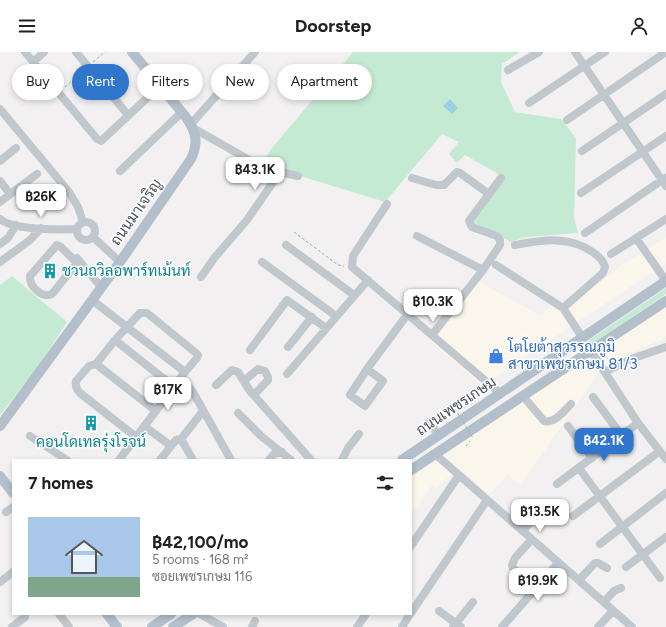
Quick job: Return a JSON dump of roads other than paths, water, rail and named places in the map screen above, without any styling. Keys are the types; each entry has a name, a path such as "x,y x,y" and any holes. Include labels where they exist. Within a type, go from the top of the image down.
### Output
{"main road":[{"path":"132,52 142,64"},
{"path":"172,100 192,126"},
{"name":"ถนนมาเจริญ","path":"0,426 120,262 191,160 196,142 192,126"},
{"name":"ถนนเพชรเกษม","path":"404,459 666,281"},
{"name":"ถนนเพชรเกษม","path":"412,469 666,301"},
{"path":"582,337 591,351"},
{"path":"0,476 12,491"},
{"path":"108,615 117,627"},
{"path":"152,627 170,615"},
{"path":"173,627 191,615"}],"street":[{"path":"25,52 97,139 101,141 145,100"},
{"path":"33,62 44,52"},
{"path":"76,52 128,116"},
{"path":"255,52 192,126 260,166 298,176"},
{"path":"508,70 539,52"},
{"path":"575,52 665,181 585,233"},
{"path":"529,103 604,52"},
{"path":"566,120 666,52"},
{"path":"582,151 666,94"},
{"path":"0,109 69,192 78,208 83,222"},
{"path":"120,171 182,112"},
{"path":"581,194 666,136"},
{"path":"0,161 16,148"},
{"path":"201,277 219,252 247,220 280,172"},
{"path":"412,178 436,185 444,185 457,172 489,194"},
{"path":"0,202 37,174"},
{"path":"432,335 483,270 500,245 500,240 497,236 472,227 469,221 501,178"},
{"path":"0,182 10,194"},
{"path":"387,204 353,256 352,267 501,394"},
{"path":"0,219 9,224 16,225 59,230 77,229"},
{"path":"611,254 666,219"},
{"path":"83,222 89,222 94,226 95,232 93,237 88,240 82,239 78,235 77,229 83,222"},
{"path":"0,244 8,238 16,225"},
{"path":"0,262 30,240 41,228"},
{"path":"417,236 483,270"},
{"path":"93,237 120,262"},
{"path":"636,238 666,281"},
{"path":"515,245 534,241 564,240 586,247 603,260 605,268 603,273 563,308"},
{"path":"63,242 78,262 101,287"},
{"path":"57,245 78,262 49,296 41,293 31,285 29,281 30,276 57,245"},
{"path":"286,245 354,295"},
{"path":"262,262 336,316"},
{"path":"496,265 563,308 582,337"},
{"path":"287,374 368,280"},
{"path":"92,300 127,327 183,375 230,459"},
{"path":"250,350 287,300 326,328"},
{"path":"120,459 198,355 147,312 140,313 115,340 96,364 89,366 76,381 76,387 80,393 136,437"},
{"path":"367,369 407,315"},
{"path":"288,347 312,317"},
{"path":"115,340 174,387"},
{"path":"605,372 631,359 666,347"},
{"path":"591,351 638,422 666,459"},
{"path":"96,364 156,411"},
{"path":"244,382 258,369 265,371 268,380 254,395"},
{"path":"216,385 232,370 238,372 254,395 311,459"},
{"path":"523,396 544,421 547,422 554,421 571,404"},
{"path":"593,397 622,436"},
{"path":"161,459 176,440 181,439 203,411"},
{"path":"238,413 261,436 291,459"},
{"path":"429,422 438,436"},
{"path":"557,484 622,436 638,422"},
{"path":"144,426 171,446"},
{"path":"568,426 592,458"},
{"path":"342,459 348,448 359,434"},
{"path":"30,436 65,459"},
{"path":"181,439 192,459"},
{"path":"573,516 660,451"},
{"path":"270,459 274,454 282,452"},
{"path":"435,454 632,627"},
{"path":"579,468 660,578"},
{"path":"412,545 459,475"},
{"path":"600,544 666,493"},
{"path":"412,612 487,500"},
{"path":"522,531 536,516 539,515 545,517"},
{"path":"626,567 666,537"},
{"path":"532,540 515,558 512,565 513,568 536,588"},
{"path":"502,627 558,563"},
{"path":"579,580 595,563 607,568"},
{"path":"0,582 12,573"},
{"path":"604,602 614,591 621,588"},
{"path":"439,611 457,626 473,602"},
{"path":"598,627 613,610"},
{"path":"60,615 69,627"},
{"path":"202,615 223,627"},
{"path":"357,627 365,615"},
{"path":"402,627 410,615"},
{"path":"12,627 25,617"}],"water":[{"path":"450,99 458,108 452,114 443,106"}],"place":[{"name":"ชวนถวิลอพาร์ทเม้นท์","path":"50,271"},
{"name":"โตโยต้าสุวรรณภูมิ สาขาเพชรเกษม 81/3","path":"496,356"},
{"name":"คอนโดเทลรุ่งโรจน์","path":"91,423"}]}
